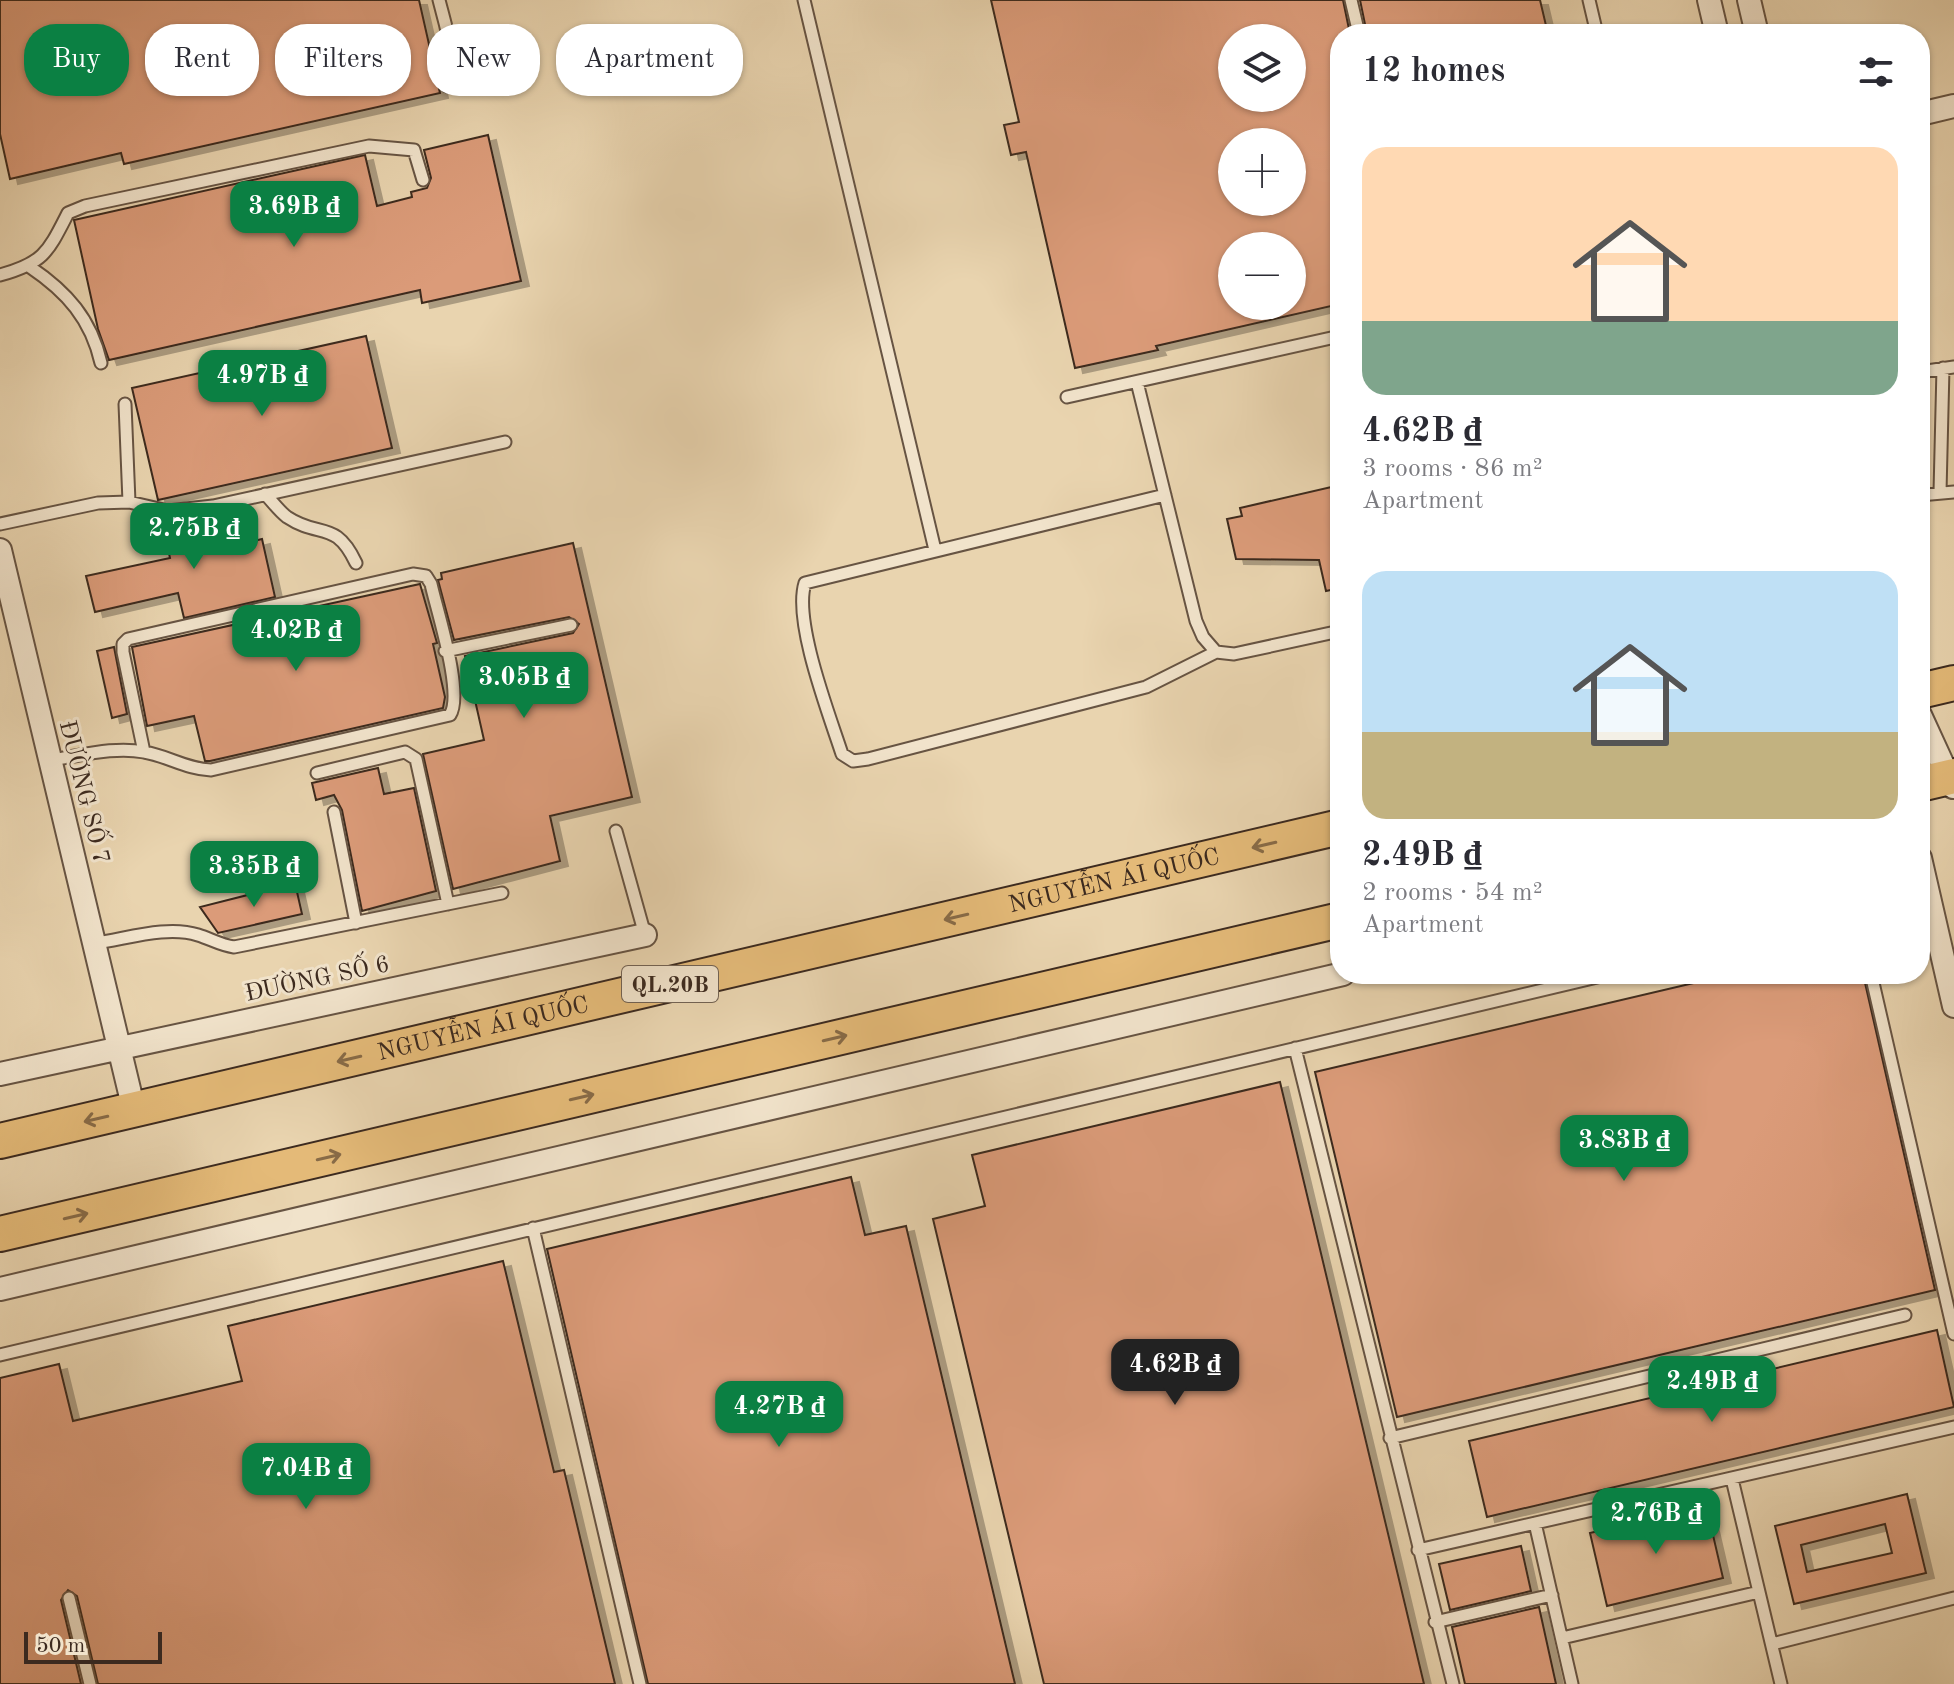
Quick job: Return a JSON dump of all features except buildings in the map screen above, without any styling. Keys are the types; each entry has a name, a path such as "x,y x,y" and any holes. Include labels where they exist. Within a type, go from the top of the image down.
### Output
{"main road":[{"path":"1930,689 1954,683"},
{"name":"NGUYỄN ÁI QUỐC","path":"0,1141 1330,829"},
{"path":"0,1234 1330,922"}],"street":[{"path":"1709,0 1715,24"},
{"path":"1749,0 1755,24"},
{"path":"1930,112 1954,106"},
{"name":"ĐƯỜNG SỐ 7","path":"0,550 134,1110"},
{"path":"1930,742 1945,783"},
{"path":"1930,902 1954,1006"},
{"name":"ĐƯỜNG SỐ 6","path":"0,1074 645,935"},
{"path":"0,1289 1330,977"}],"lane":[{"path":"439,0 445,24"},
{"path":"804,0 935,550"},
{"path":"1351,0 1357,24"},
{"path":"1589,0 1595,24"},
{"path":"0,275 30,267 54,245 68,213 85,206 369,146 414,150 423,180"},
{"path":"30,267 56,284 74,303 90,328 101,363"},
{"path":"1067,397 1330,338"},
{"path":"1940,492 1948,368"},
{"path":"1137,382 1196,621 1203,637 1216,652"},
{"path":"125,404 129,502"},
{"path":"0,524 98,503 129,502 168,511 213,506 505,442"},
{"path":"1930,494 1954,492"},
{"path":"265,494 285,516 336,533 348,545 356,563"},
{"path":"1165,495 805,583 800,597 817,678 842,754 853,761 1011,724 1146,687 1216,652 1234,654 1330,633"},
{"path":"50,760 107,751 144,752 194,770 211,770 450,715 455,705 431,584 426,576 413,574 139,634 123,644 144,752"},
{"path":"445,651 571,625"},
{"path":"317,773 405,752 412,754 416,759 448,904"},
{"path":"334,812 356,923"},
{"path":"616,831 645,935"},
{"path":"95,943 172,932 197,935 234,947 502,893"},
{"path":"0,1355 1567,984"},
{"path":"1873,984 1954,1334"},
{"path":"1295,1048 1435,1622 1453,1684"},
{"path":"533,1228 640,1684"},
{"path":"1390,1438 1905,1315"},
{"path":"1418,1550 1954,1429"},
{"path":"1732,1479 1781,1684"},
{"path":"1535,1523 1572,1684"},
{"path":"1562,1638 1759,1592"},
{"path":"1435,1622 1552,1595"},
{"path":"69,1598 90,1684"},
{"path":"1772,1644 1954,1598"}]}
